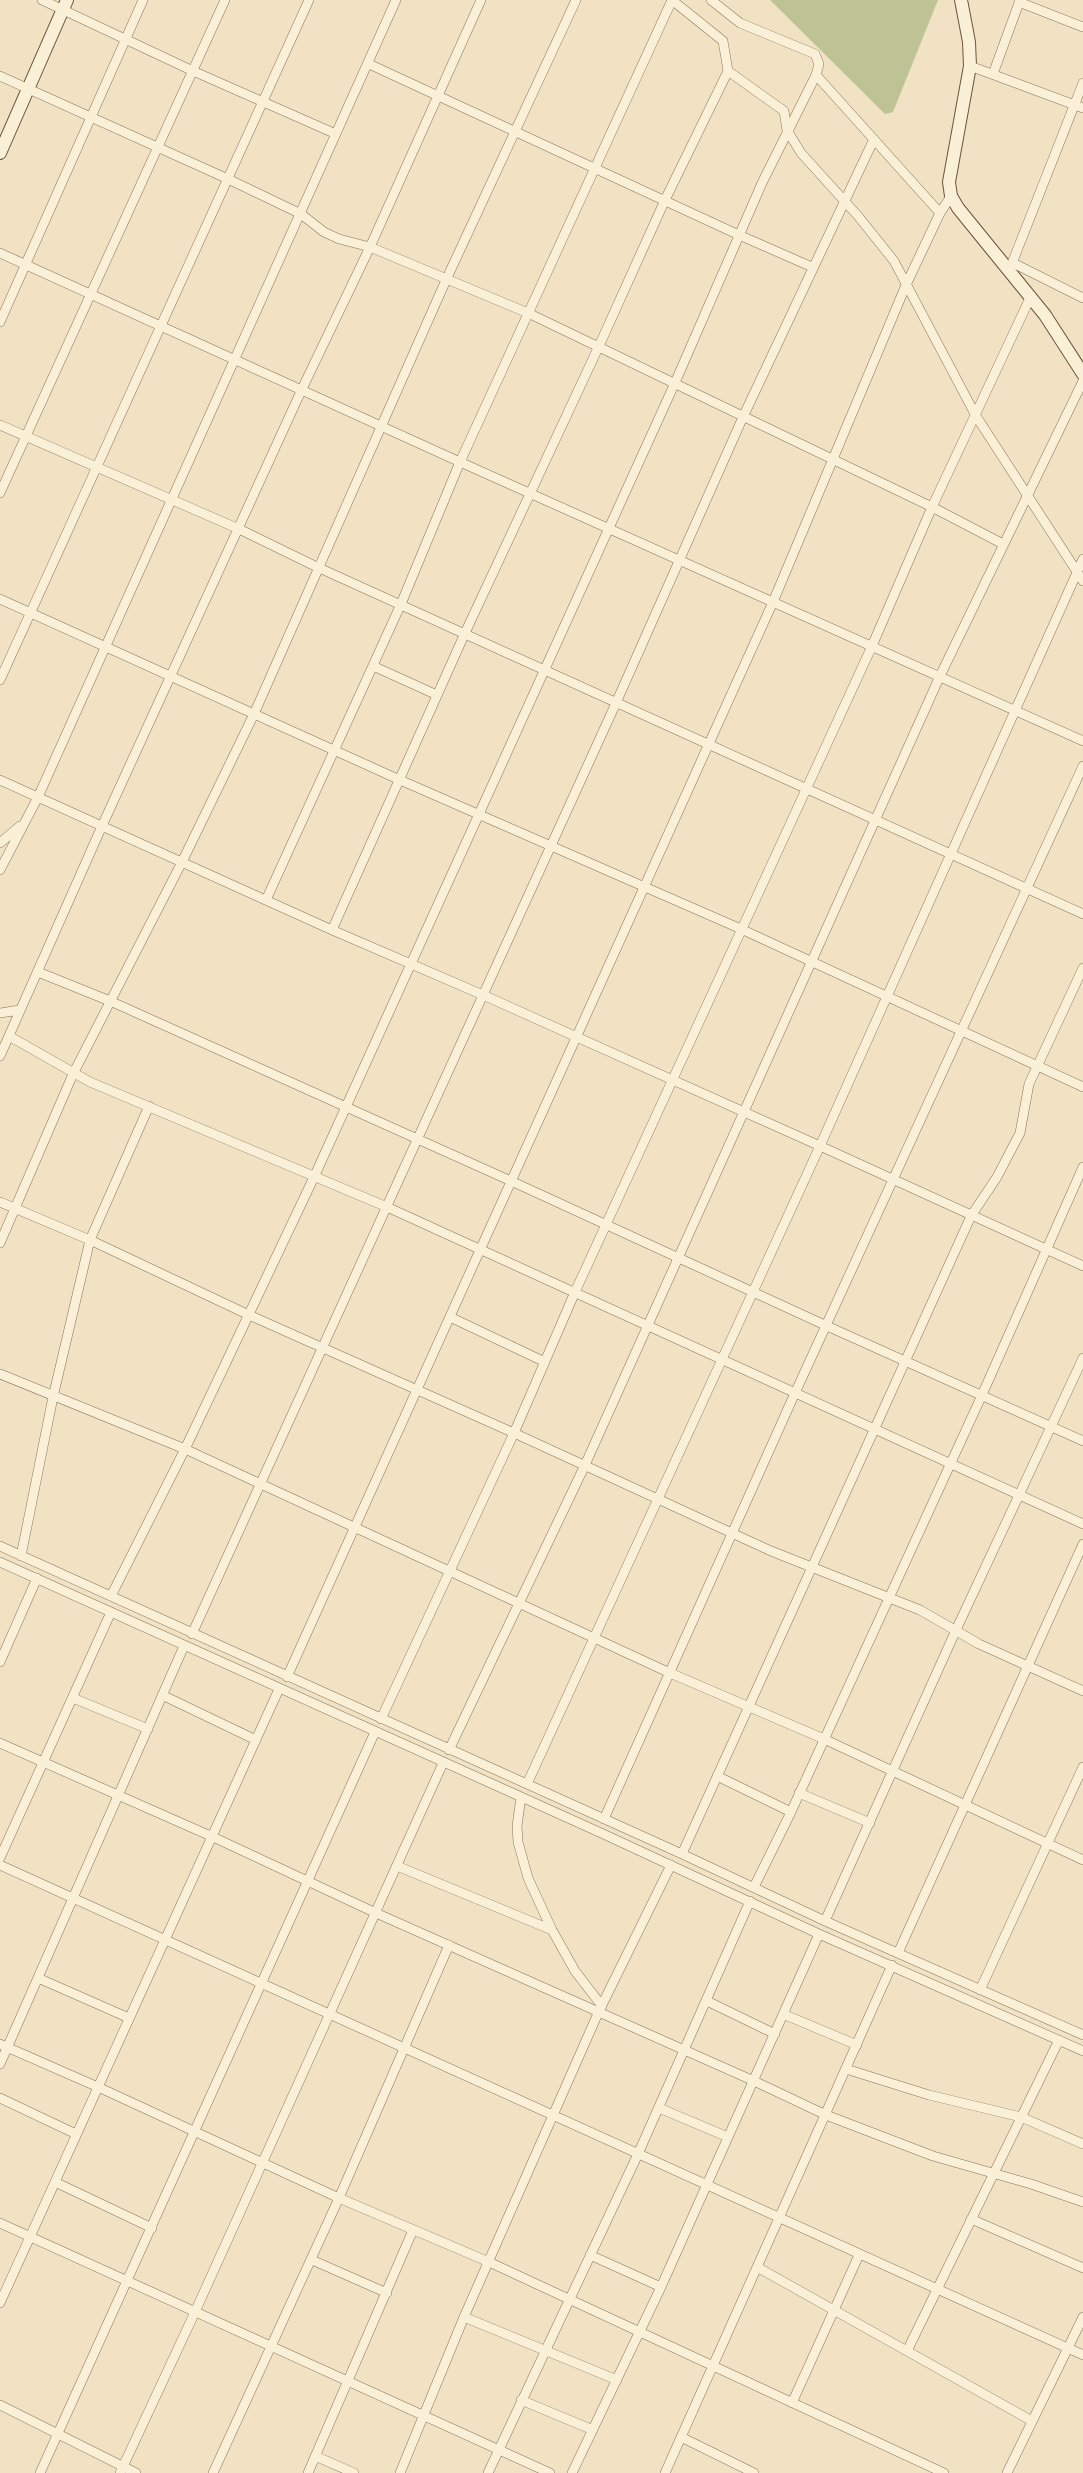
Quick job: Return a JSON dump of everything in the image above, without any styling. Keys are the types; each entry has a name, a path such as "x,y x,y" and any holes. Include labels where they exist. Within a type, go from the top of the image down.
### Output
{"street":[{"path":"42,0 65,5 193,72 336,134"},
{"path":"0,322 143,0"},
{"path":"0,493 225,0"},
{"path":"0,680 264,103 309,0"},
{"path":"0,870 22,824 38,797 234,359 369,64 396,0"},
{"path":"0,1056 102,826 240,529 302,389 370,246 481,0"},
{"path":"0,1243 73,1074 182,862 254,714 380,426 576,0"},
{"path":"266,900 401,604 460,462 672,0 723,40 728,71 665,200 465,633 332,930"},
{"path":"111,1596 185,1449 315,1176 787,130 816,75 820,64 815,54 740,23 711,0"},
{"path":"961,0 969,42 970,66 949,182 951,196 958,208 1011,267 1083,374"},
{"path":"993,74 1020,1 1083,27"},
{"path":"0,152 65,5"},
{"path":"369,64 812,267"},
{"path":"970,66 1079,106"},
{"path":"728,71 784,111 787,130 810,166 885,248 976,416 1083,581"},
{"path":"816,75 940,213"},
{"path":"0,76 301,214 324,232 370,246 446,280 528,313 599,346 674,384 932,507 1004,544"},
{"path":"1011,267 1079,106 1083,83"},
{"path":"192,1634 616,702 743,417 874,138"},
{"path":"287,1677 774,602 835,460 906,285 940,213 951,196"},
{"path":"0,253 160,327 302,389 380,426 1083,741"},
{"path":"1011,267 1083,298"},
{"path":"381,1719 451,1571 514,1433 575,1292 872,646 932,507 1031,296"},
{"path":"449,1750 585,1465 940,676 1083,381"},
{"path":"0,425 170,501 240,529 318,567 1083,914"},
{"path":"527,1784 595,1638 720,1359 820,1146 949,854 1083,559"},
{"path":"0,599 400,780 741,929 812,964 1083,1087"},
{"path":"373,666 438,695"},
{"path":"604,1819 794,1393 827,1326 960,1031 1083,766"},
{"path":"0,780 332,930 578,1037 1083,1266"},
{"path":"0,843 22,824"},
{"path":"682,1854 971,1216 997,1177 1020,1132 1025,1114 1025,1096 1037,1065 1083,968"},
{"path":"38,972 110,1001 607,1224 827,1326 1083,1441"},
{"path":"0,1013 20,1010"},
{"path":"9,1036 73,1074 387,1207 794,1393 951,1462 1083,1524"},
{"path":"21,1556 53,1397 90,1240 148,1106"},
{"path":"754,1888 890,1598 1083,1167"},
{"path":"0,1202 90,1240 249,1315 585,1465 732,1533 939,1619 956,1630 1026,1666 1083,1691"},
{"path":"450,1317 545,1362"},
{"path":"825,1921 956,1630 1083,1358"},
{"path":"0,1374 185,1449 670,1673 824,1739 964,1803 1083,1860"},
{"path":"898,1952 1026,1666 1083,1544"},
{"path":"0,1546 682,1854 825,1921 1083,2035"},
{"path":"0,1562 671,1865 819,1934 1083,2051"},
{"path":"0,1662 37,1578"},
{"path":"0,1858 111,1612"},
{"path":"0,2064 4,2045 38,1978 184,1646"},
{"path":"0,2303 279,1689"},
{"path":"162,1695 256,1740"},
{"path":"73,1698 148,1729"},
{"path":"40,2473 196,2131 260,1983 376,1732"},
{"path":"0,1743 308,1880 376,1913 601,2009 826,2115 933,2156 1032,2184 1083,2202"},
{"path":"121,2470 195,2312 443,1763"},
{"path":"980,1990 1083,1767"},
{"path":"717,1776 791,1812"},
{"path":"799,1793 870,1823"},
{"path":"521,1797 517,1826 518,1842 528,1878 552,1930 586,1988 601,2009"},
{"path":"0,1865 1083,2355"},
{"path":"400,2473 464,2317 601,2009 671,1865"},
{"path":"397,1866 552,1930"},
{"path":"488,2473 638,2154 750,1902"},
{"path":"572,2473 661,2287 819,1934"},
{"path":"213,2473 312,2260 449,1945"},
{"path":"665,2473 892,1965"},
{"path":"38,1978 129,2018"},
{"path":"707,2001 775,2034"},
{"path":"783,2014 857,2045"},
{"path":"907,2351 1059,2040"},
{"path":"4,2045 98,2086 339,2198 489,2262 944,2473"},
{"path":"846,2069 929,2095 1021,2117 1083,2144"},
{"path":"0,2098 76,2134"},
{"path":"658,2108 728,2138"},
{"path":"55,2182 152,2228"},
{"path":"971,2219 1083,2268"},
{"path":"0,2223 349,2382 424,2414 550,2473"},
{"path":"308,2473 349,2382 413,2230"},
{"path":"590,2255 661,2287"},
{"path":"792,2403 859,2255"},
{"path":"312,2260 387,2293"},
{"path":"757,2267 1032,2421"},
{"path":"464,2317 617,2380"},
{"path":"1007,2473 1083,2317"},
{"path":"521,2400 593,2430"},
{"path":"0,2406 121,2470 136,2473"},
{"path":"681,2437 754,2473"},
{"path":"316,2456 354,2473"}],"green space":[{"path":"770,0 938,0 893,112 885,114"}]}
